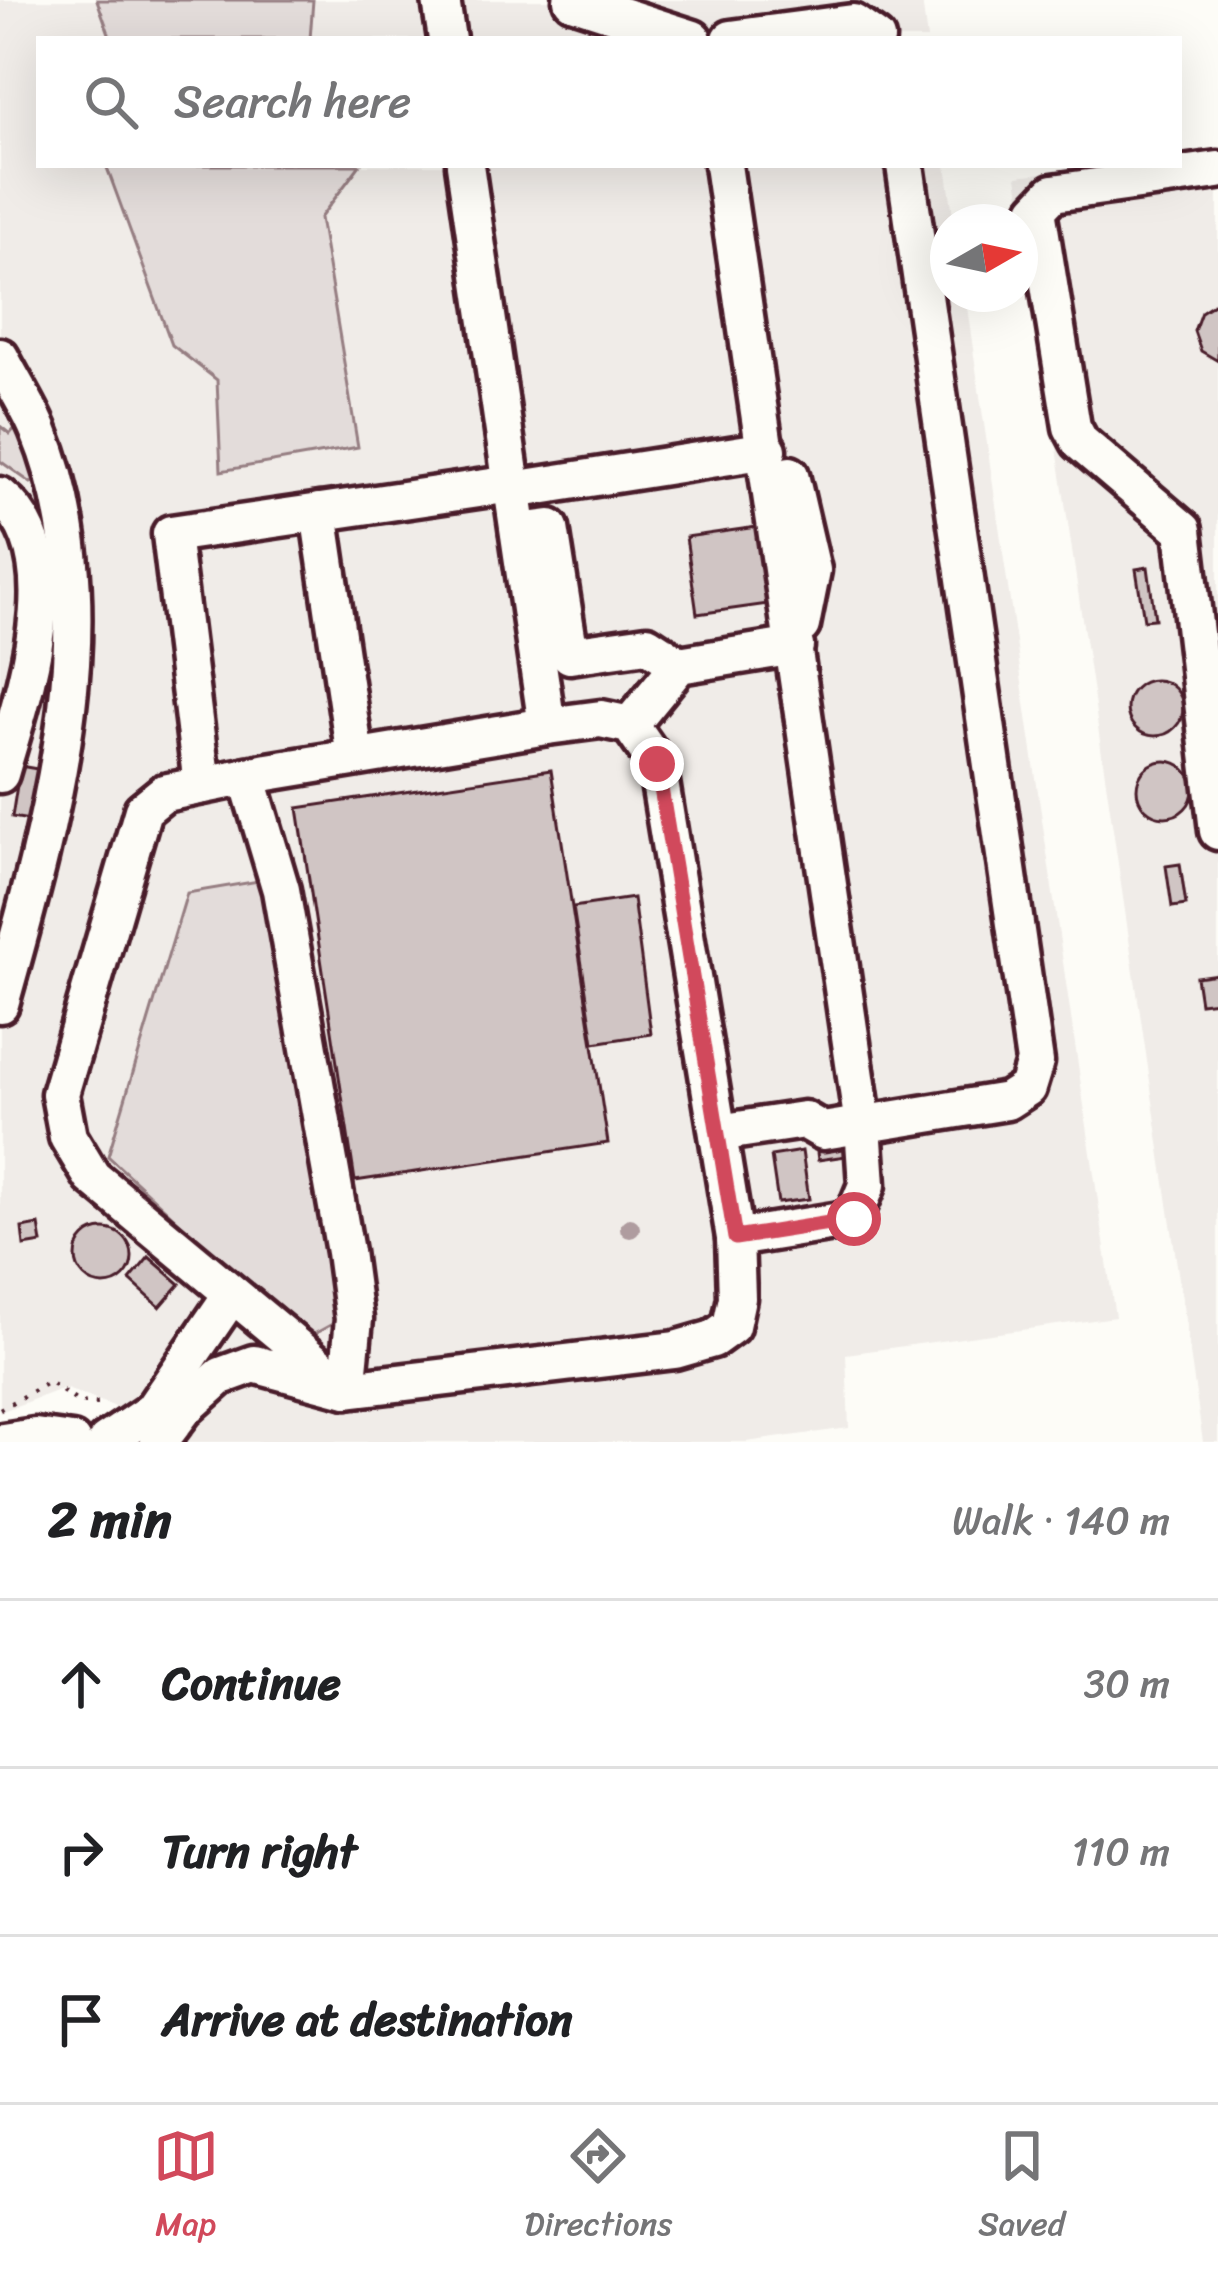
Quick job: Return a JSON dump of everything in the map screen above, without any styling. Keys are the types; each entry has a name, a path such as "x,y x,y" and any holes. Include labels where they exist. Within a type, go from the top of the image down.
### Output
{"street":[{"path":"441,0 447,36"},
{"path":"572,0 685,36"},
{"path":"754,36 853,23 872,36"},
{"path":"465,168 547,726"},
{"path":"723,168 788,592 863,1125 867,1185 854,1219 735,1238"},
{"path":"718,1133 804,1120 823,1131 1006,1102 1027,1088 1035,1062 905,168"},
{"path":"1218,170 1053,193 1037,210 1072,427 1080,442 1201,528 1218,831"},
{"path":"0,357 38,429 57,493 72,584 55,779 0,1004"},
{"path":"202,785 171,534 767,451"},
{"path":"767,451 795,481 812,570 795,646"},
{"path":"0,496 10,504 30,545 41,608 0,774"},
{"path":"319,512 356,757"},
{"path":"519,532 550,528 570,655 647,644 679,665"},
{"path":"630,725 679,665 795,646"},
{"path":"159,1442 184,1408 221,1376 254,1364 347,1389 675,1350 713,1339 731,1326 737,1298 735,1238 657,764 630,725 601,719 547,726 247,776 164,793 143,810 60,1094 68,1137 92,1177 347,1389"},
{"path":"247,776 281,890 345,1252 354,1319 347,1389"},
{"path":"106,1442 152,1411 232,1294"},
{"path":"0,1409 4,1442 35,1437 72,1442"}],"path":[{"path":"0,1409 49,1382 78,1402 115,1401"}],"shaded area":[{"path":"0,0 922,0 927,36 36,36 36,168 946,168 951,204 930,204 930,312 968,312 1115,1317 846,1354 849,1428 746,1442 156,1442 113,1406 64,1388 0,1412"},
{"path":"97,0 313,0 310,36 110,36"},
{"path":"1218,152 1218,1442 1203,1442 1037,312 1038,204 1021,204 1017,176 1083,168 1182,168 1182,156"},
{"path":"107,168 358,168 320,218 358,447 221,471 217,380 172,345"},
{"path":"0,426 10,434 17,426 32,445 39,479 31,483 0,461"},
{"path":"270,879 336,1322 305,1339 108,1156 187,893"}],"building":[{"path":"1218,301 1218,361 1201,351 1194,331 1201,312"},
{"path":"764,526 775,603 697,614 686,537"},
{"path":"1148,567 1155,619 1144,620 1136,569"},
{"path":"1155,680 1175,688 1183,708 1175,728 1155,736 1135,728 1127,708 1135,688"},
{"path":"1165,761 1185,769 1193,789 1185,809 1165,817 1145,809 1137,789 1145,769"},
{"path":"20,766 43,770 35,821 12,817"},
{"path":"551,770 608,1143 355,1181 298,808"},
{"path":"1180,864 1186,905 1172,907 1166,866"},
{"path":"633,898 651,1034 594,1043 573,907"},
{"path":"1218,974 1218,1001 1200,1003 1196,977"},
{"path":"844,1140 846,1156 818,1160 816,1144"},
{"path":"802,1151 809,1199 778,1203 771,1156"},
{"path":"39,1225 42,1243 24,1246 22,1228"},
{"path":"104,1229 124,1237 132,1257 124,1277 104,1285 84,1277 76,1257 84,1237"},
{"path":"149,1257 180,1284 160,1307 130,1280"}],"route":[{"path":"657,764 735,1238 854,1219"}]}
